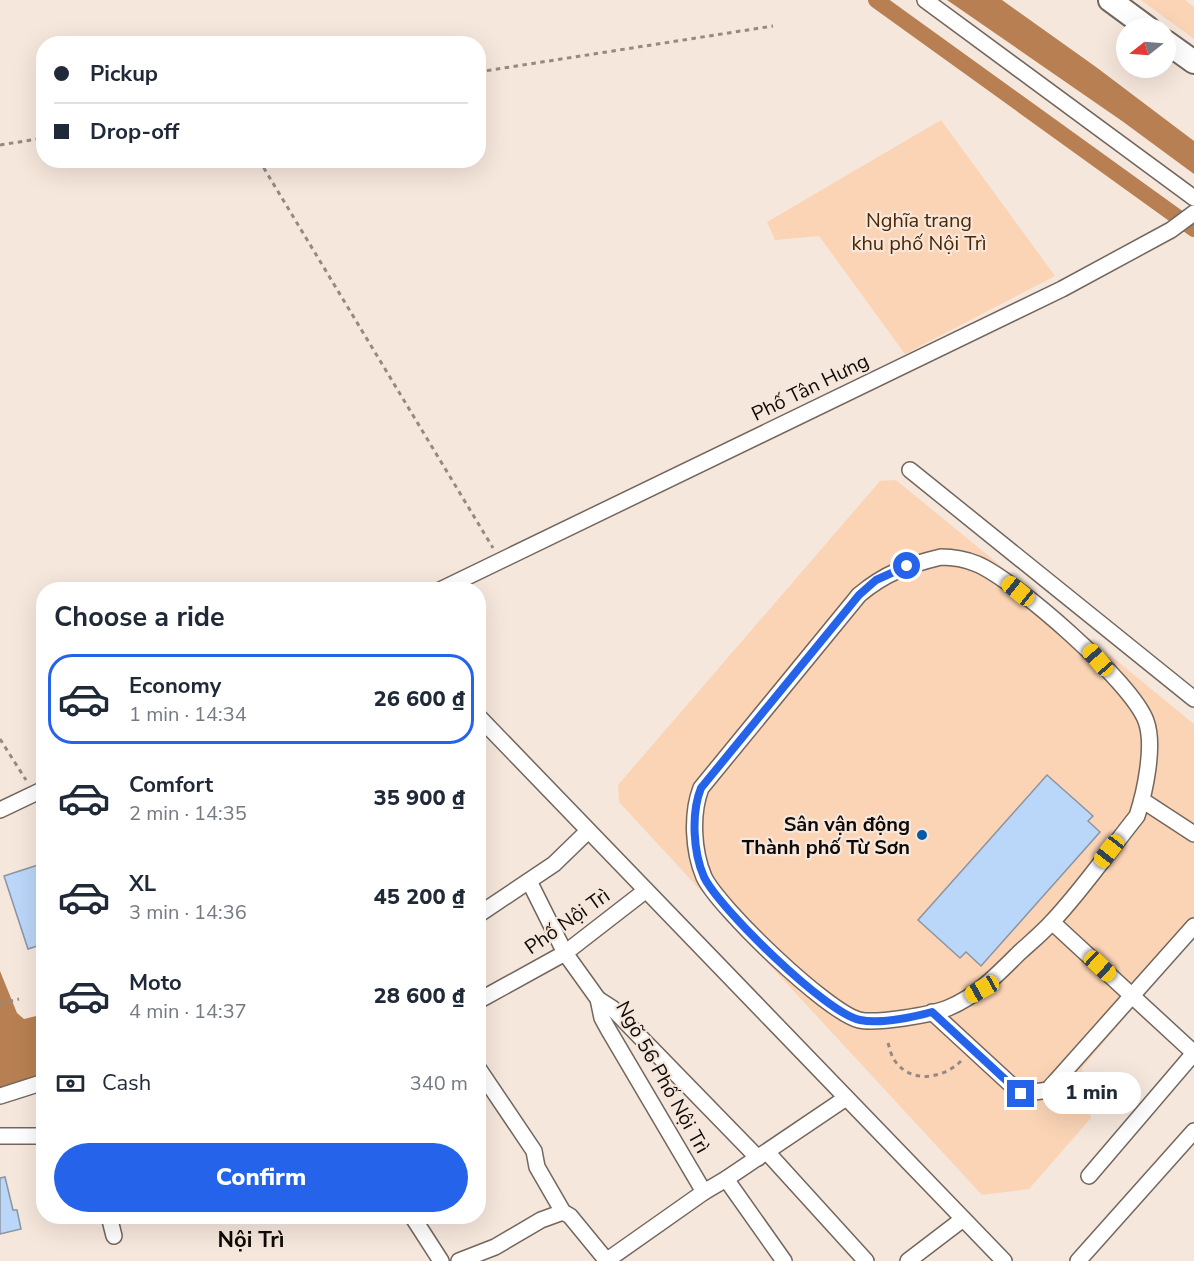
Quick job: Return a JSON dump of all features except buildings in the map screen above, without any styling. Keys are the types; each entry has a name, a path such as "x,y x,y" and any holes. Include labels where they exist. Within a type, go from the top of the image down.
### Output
{"highway":[{"path":"1110,0 1134,18"},
{"path":"1176,49 1194,62"}],"street":[{"path":"925,0 1194,198"},
{"name":"Phố Tân Hưng","path":"456,582 1062,289 1171,230 1194,213"},
{"path":"910,470 1194,699"},
{"path":"941,557 976,563 1001,577 1088,649 1138,705 1147,723 1149,744 1142,800 1137,816 1052,922 982,989 948,1008 896,1018 859,1020 833,1007 766,948 724,904 705,878 697,845 695,811 701,788 859,595 876,580 895,571 941,557"},
{"path":"486,724 1004,1261"},
{"path":"0,810 36,792"},
{"path":"1142,800 1194,834"},
{"path":"486,910 554,864 588,831"},
{"name":"Ngõ 56 Phố Nội Trì","path":"529,881 565,953 598,999 602,1018 608,1029 704,1192"},
{"name":"Phố Nội Trì","path":"486,997 565,953 645,891"},
{"path":"1052,922 1194,1053 1089,1176"},
{"path":"932,1012 1021,1094 1048,1090 1194,926"},
{"path":"598,999 612,1008 866,1261"},
{"path":"486,1080 534,1151 537,1167 563,1212 570,1216 606,1261 704,1192 846,1098"},
{"path":"0,1096 36,1085"},
{"path":"1078,1261 1194,1131"},
{"path":"0,1136 36,1136"},
{"path":"726,1179 782,1260"},
{"path":"459,1261 495,1247 541,1220 563,1212"},
{"path":"908,1261 963,1219"},
{"path":"111,1224 114,1236"},
{"path":"417,1224 441,1261"}],"path":[{"path":"486,71 772,26"},
{"path":"0,145 36,139"},
{"path":"264,168 500,560"},
{"path":"0,739 36,787"},
{"path":"0,1004 19,999"},
{"path":"888,1043 895,1062 907,1072 920,1076 929,1077 946,1073 964,1057"}],"green space":[{"path":"1141,0 1185,0 1194,7 1194,39 1176,26 1176,18 1165,18"},
{"name":"Nghĩa trang khu phố Nội Trì","path":"941,120 1055,276 905,354 819,236 775,240 767,222"},
{"name":"Sân vận động Thành phố Từ Sơn","path":"896,480 1194,724 1194,936 1082,1068 1091,1118 1029,1189 982,1195 619,802 618,785 880,481"}],"shaded area":[{"path":"947,0 1002,0 1194,141 1194,174 1122,121"},
{"path":"0,971 17,1013 24,1019 36,1016 36,1076 2,1086 0,1089"}],"waterway":[{"path":"876,0 1194,229"}],"place":[{"name":"Sân vận động Thành phố Từ Sơn","path":"922,835"}],"district":[{"name":"Nội Trì","path":"251,1239"}],"route":[{"path":"907,566 876,580 859,595 701,788 695,811 700,864 705,878 724,904 766,948 833,1007 859,1020 873,1021 932,1012 1021,1094"}]}
